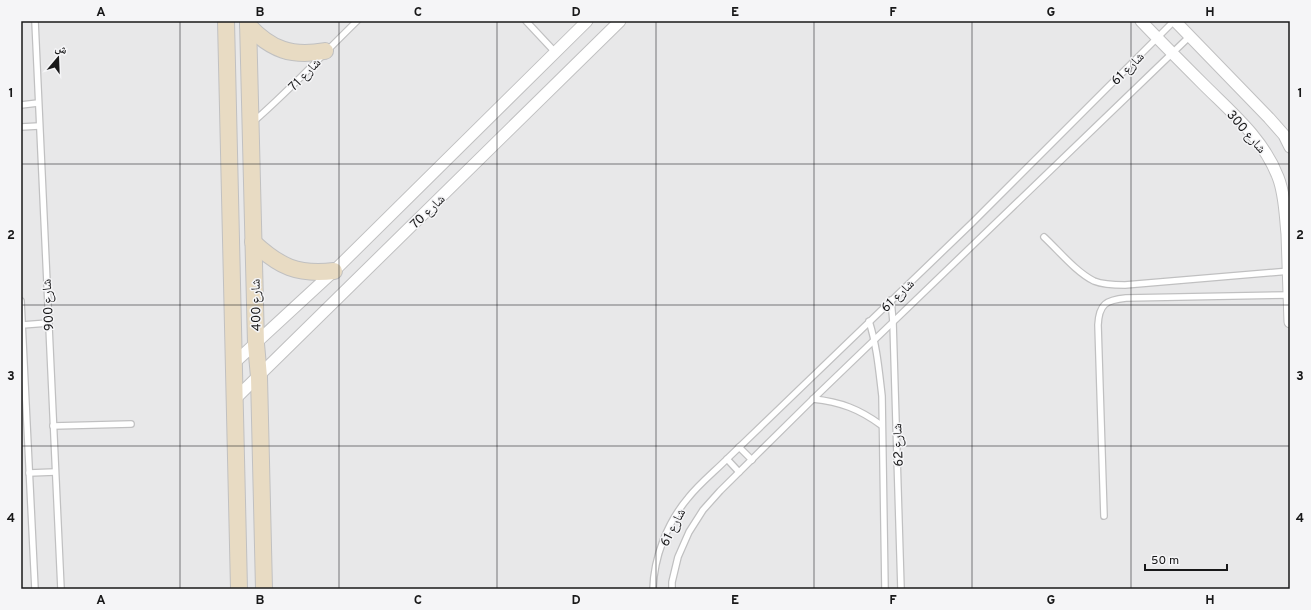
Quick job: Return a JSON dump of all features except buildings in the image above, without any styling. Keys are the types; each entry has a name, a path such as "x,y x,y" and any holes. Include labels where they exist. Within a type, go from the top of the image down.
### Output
{"street":[{"name":"شارع 400","path":"226,21 239,589"},
{"name":"شارع 70","path":"233,364 334,271 587,21"},
{"name":"شارع 70","path":"234,400 620,21"},
{"name":"شارع 300","path":"1141,21 1247,128 1260,143 1271,160 1279,178 1284,197 1289,271 1290,322"},
{"name":"شارع 300","path":"1174,21 1269,118 1284,135 1290,146"},
{"name":"شارع 400","path":"248,23 264,589"},
{"path":"248,23 258,36 269,44 283,50 304,54 325,52"},
{"path":"253,242 267,256 282,265 293,269 316,273 334,271"}],"lane":[{"name":"شارع 900","path":"35,21 60,589"},
{"name":"شارع 71","path":"250,125 296,82 357,21"},
{"path":"526,21 555,52"},
{"name":"شارع 61","path":"653,589 657,561 664,539 674,518 687,499 869,321 972,223 1174,21"},
{"name":"شارع 61","path":"672,589 672,582 678,556 689,532 703,510 813,399 1189,37"},
{"path":"21,105 38,103"},
{"path":"21,127 39,126"},
{"path":"1044,237 1082,273 1095,281 1110,285 1289,271"},
{"path":"1104,516 1098,325 1099,313 1106,304 1115,299 1126,298 1290,295"},
{"name":"شارع 62","path":"891,300 893,322 901,589"},
{"name":"شارع 900","path":"21,301 24,417 29,474 35,589"},
{"name":"شارع 62","path":"869,321 875,340 882,396 881,425 885,589"},
{"path":"22,325 48,323"},
{"path":"813,399 832,401 850,406 881,425"},
{"path":"53,426 131,424"},
{"path":"739,447 752,460"},
{"path":"727,459 739,472"},
{"path":"29,474 55,472"}]}
